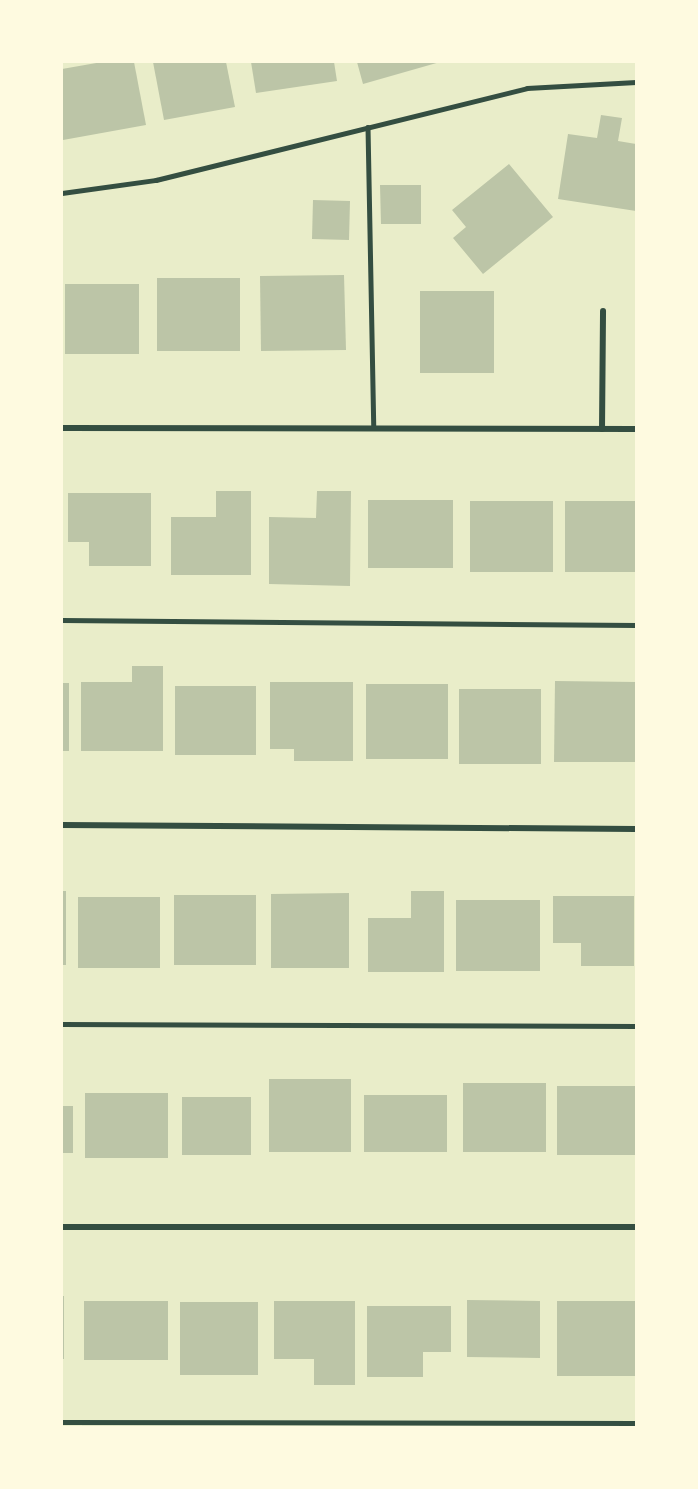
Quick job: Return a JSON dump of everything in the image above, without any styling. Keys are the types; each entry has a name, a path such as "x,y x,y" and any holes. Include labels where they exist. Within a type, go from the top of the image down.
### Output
{"street":[{"path":"602,429 603,311"},
{"path":"62,428 636,429"},
{"path":"62,825 636,829"},
{"path":"62,1227 636,1227"}],"lane":[{"path":"62,194 156,180 527,88 636,82"},
{"path":"368,127 374,427"},
{"path":"62,620 636,625"},
{"path":"62,1024 636,1026"},
{"path":"62,1422 636,1424"}],"building":[{"path":"102,62 134,62 146,125 63,140 62,69"},
{"path":"153,62 226,62 235,107 164,120"},
{"path":"251,62 334,62 337,81 256,93"},
{"path":"357,62 440,62 363,84"},
{"path":"601,115 622,118 618,141 636,144 636,211 558,199 568,134 597,138"},
{"path":"509,164 553,217 483,274 453,238 466,227 452,210"},
{"path":"380,185 421,185 421,224 381,224"},
{"path":"313,200 350,201 349,240 312,239"},
{"path":"344,275 346,350 261,351 260,276"},
{"path":"157,278 240,278 240,351 157,351"},
{"path":"65,284 139,284 139,354 65,354"},
{"path":"420,291 494,291 494,373 420,373"},
{"path":"216,491 251,491 251,575 171,575 171,517 216,517"},
{"path":"317,491 351,491 350,586 269,584 269,517 316,518"},
{"path":"68,493 151,493 151,566 89,566 89,542 68,542"},
{"path":"368,500 453,500 453,568 368,568"},
{"path":"470,501 553,501 553,572 470,572"},
{"path":"565,501 636,501 636,572 565,572"},
{"path":"132,666 163,666 163,751 81,751 81,682 132,682"},
{"path":"555,681 636,682 636,762 554,762"},
{"path":"270,682 353,682 353,761 294,761 294,749 270,749"},
{"path":"62,683 69,683 69,751 62,751"},
{"path":"366,684 448,684 448,759 366,759"},
{"path":"175,686 256,686 256,755 175,755"},
{"path":"459,689 541,689 541,764 459,764"},
{"path":"62,891 66,891 66,965 62,965"},
{"path":"411,891 444,891 444,972 368,972 368,918 411,918"},
{"path":"349,893 349,968 271,968 271,894"},
{"path":"174,895 256,895 256,965 174,965"},
{"path":"553,896 634,896 634,966 581,966 581,943 553,943"},
{"path":"78,897 160,897 160,968 78,968"},
{"path":"456,900 540,900 540,971 456,971"},
{"path":"269,1079 351,1079 351,1152 269,1152"},
{"path":"463,1083 546,1083 546,1152 463,1152"},
{"path":"557,1086 636,1086 636,1155 557,1155"},
{"path":"85,1093 168,1093 168,1158 85,1158"},
{"path":"364,1095 447,1095 447,1152 364,1152"},
{"path":"182,1097 251,1097 251,1155 182,1155"},
{"path":"62,1106 73,1106 73,1153 62,1153"},
{"path":"62,1296 64,1296 64,1359 62,1359"},
{"path":"467,1300 540,1301 540,1358 467,1357"},
{"path":"84,1301 168,1301 168,1360 84,1360"},
{"path":"274,1301 355,1301 355,1385 314,1385 314,1359 274,1359"},
{"path":"557,1301 636,1301 636,1376 557,1376"},
{"path":"180,1302 258,1302 258,1375 180,1375"},
{"path":"367,1306 451,1306 451,1352 423,1352 423,1377 367,1377"}]}
